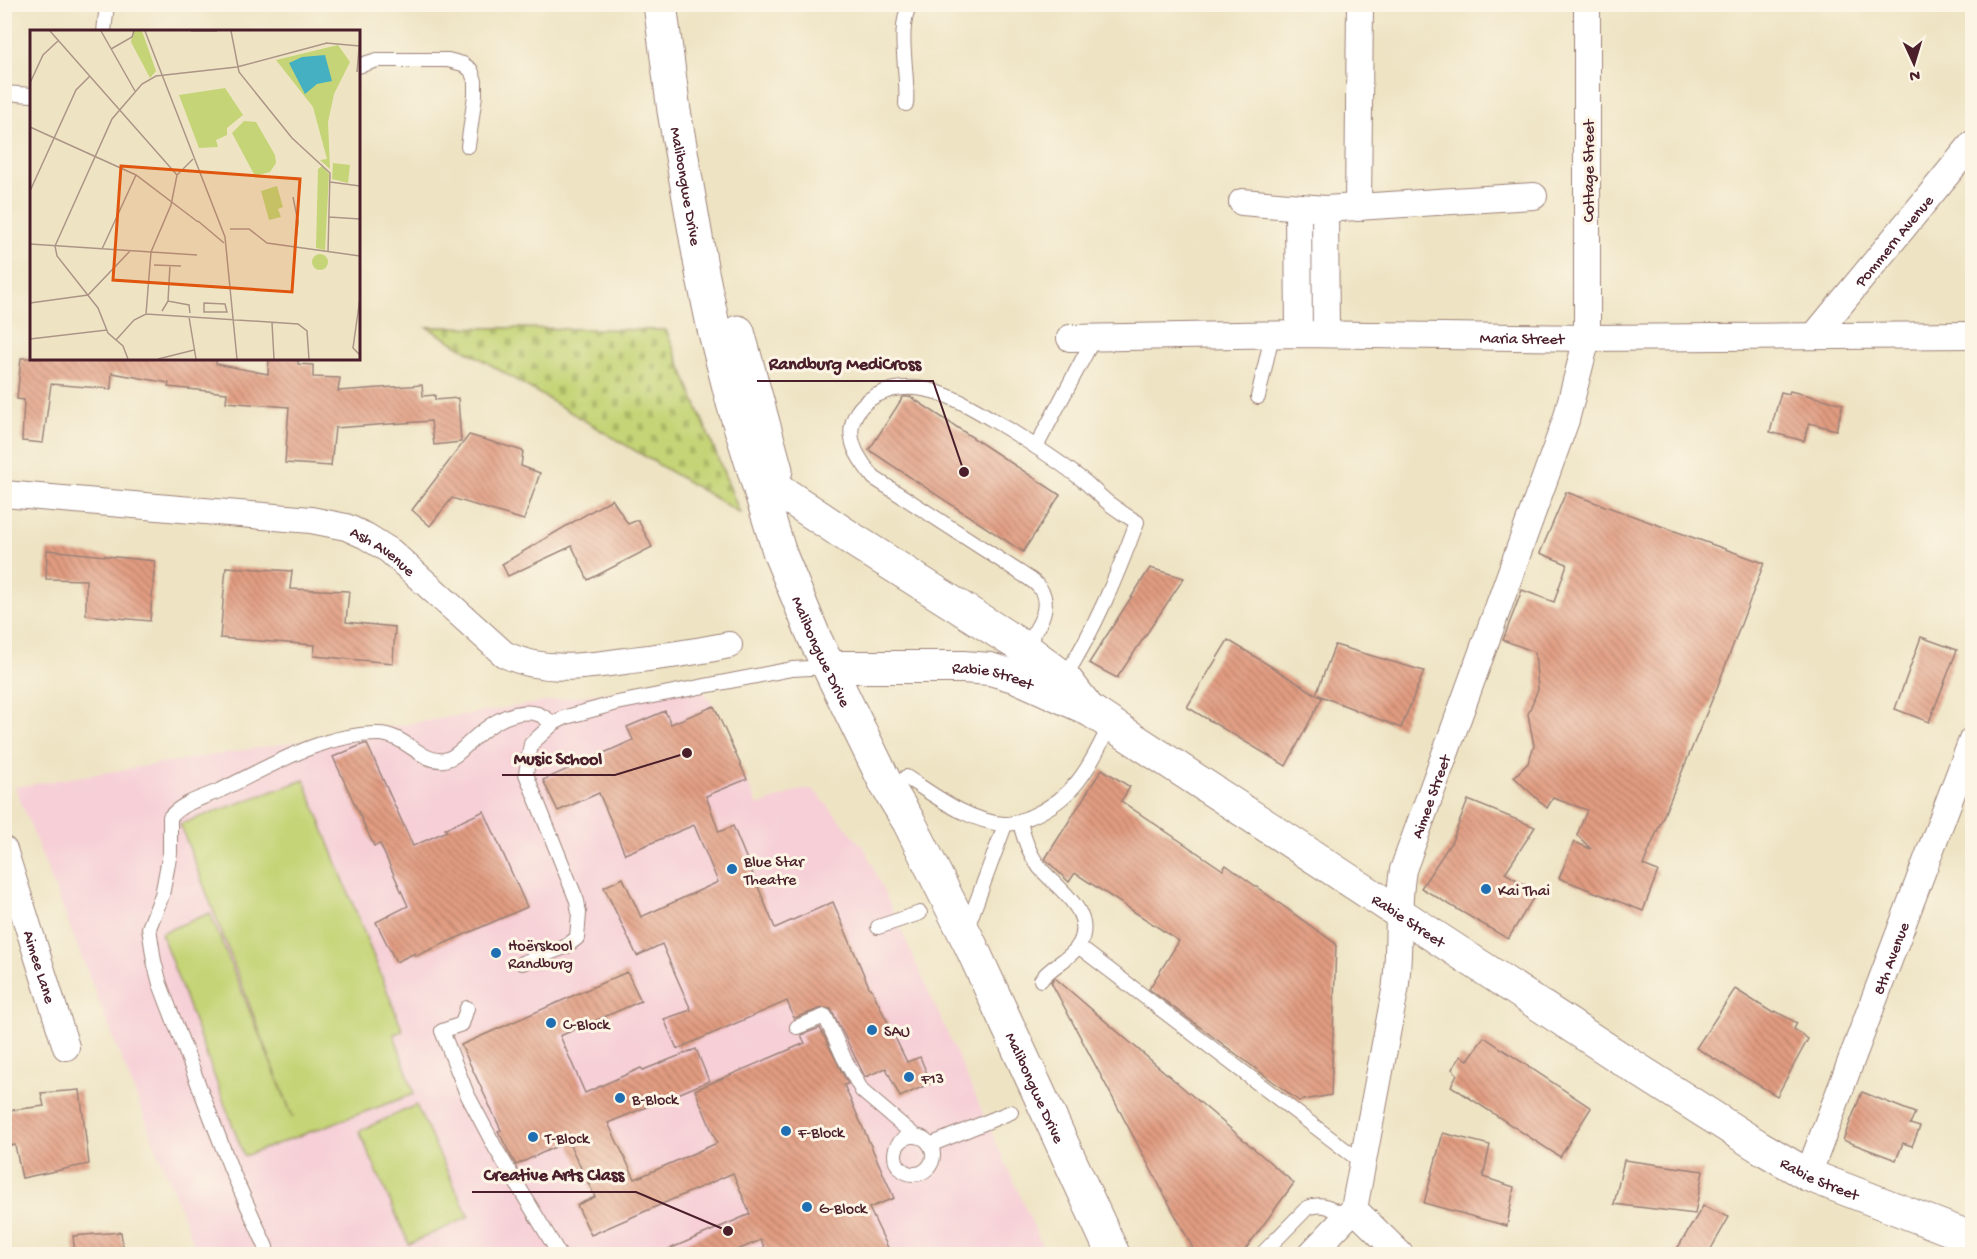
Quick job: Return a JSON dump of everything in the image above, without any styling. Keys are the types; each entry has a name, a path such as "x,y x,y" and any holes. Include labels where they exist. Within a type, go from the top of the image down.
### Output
{"main road":[{"name":"Malibongwe Drive","path":"660,4 675,122 713,325 733,404 780,554 804,615 842,668 906,777 1126,1254"},
{"name":"Malibongwe Drive","path":"678,4 696,118 734,318 803,558 886,784 909,822 971,946 1113,1254"},
{"path":"783,493 1024,648 1065,678 1100,716"}],"street":[{"path":"1358,208 1360,4"},
{"name":"Cottage Street","path":"1587,4 1587,338"},
{"name":"Pommern Avenue","path":"1815,335 1972,144"},
{"path":"1242,202 1325,209 1534,196"},
{"path":"1298,208 1299,334"},
{"path":"1325,209 1326,334"},
{"name":"Maria Street","path":"1082,338 1299,334 1587,338 1972,335"},
{"name":"Aimee Street","path":"1351,1213 1364,1164 1396,980 1400,889 1408,850 1566,420 1587,338"},
{"name":"Ash Avenue","path":"4,494 311,520 346,527 390,551 504,654 517,661 537,666 594,665 691,653 729,645"},
{"name":"Rabie Street","path":"842,668 963,667 990,669 1017,676 1100,716 1631,1065 1760,1147 1808,1174 1972,1238"},
{"name":"8th Avenue","path":"1808,1174 1972,740"},
{"name":"Aimee Lane","path":"4,850 66,1047"},
{"path":"1311,1254 1351,1213 1400,1254"}],"lane":[{"path":"104,30 107,4"},
{"path":"906,104 904,36 906,12 910,4"},
{"path":"360,65 377,60 448,60 463,64 471,70 475,81 468,146"},
{"path":"4,93 30,95"},
{"path":"1258,397 1272,335"},
{"path":"1036,447 1082,338"},
{"path":"1024,648 1044,613 1045,600 1041,590 1019,572 874,478 861,462 854,445 851,428 856,412 871,398 886,391 904,387 926,389 946,395 969,406 1036,447 1082,479 1110,505 1137,522 1102,609 1065,678"},
{"path":"522,963 565,947 576,938 579,914 577,902 526,774 531,744 554,723 568,716 628,701 792,669 842,668"},
{"path":"267,1254 266,1247 231,1169 160,984 154,961 149,928 162,895 170,853 170,818 178,808 313,746 348,737 379,734 394,736 405,741 423,756 446,760 455,755 489,725 518,713 538,714 554,723"},
{"path":"906,777 951,807 979,818 1005,825 1020,821 1042,812 1069,794 1092,761 1100,716"},
{"path":"1020,821 1030,850 1040,867 1074,902 1081,919 1083,933 1078,946 1048,970 1041,980"},
{"path":"971,917 1005,825"},
{"path":"878,927 920,913"},
{"path":"1078,946 1364,1164"},
{"path":"468,1008 462,1024 442,1031 467,1094 496,1149 559,1254"},
{"path":"798,1027 825,1016 862,1091 915,1136"},
{"path":"930,1145 1011,1112"},
{"path":"921,1137 930,1145 933,1157 927,1168 916,1173 904,1170 896,1161 896,1149 904,1139 921,1137"},
{"path":"1262,1254 1307,1208 1314,1205 1326,1205 1351,1213"}],"shaded area":[{"name":"Hoërskool Randburg","path":"695,681 714,706 758,806 796,791 813,789 865,849 1046,1254 198,1254 15,787 588,695"}],"green space":[{"path":"427,327 666,330 740,513"},
{"path":"304,780 403,1031 394,1034 414,1094 244,1156 161,933 210,913 293,1118 180,824"},
{"path":"416,1105 469,1217 409,1244 359,1131"}],"building":[{"path":"21,358 30,358 30,360 216,360 216,364 268,374 269,360 298,360 298,364 313,365 313,377 340,378 338,391 422,385 423,396 435,395 435,400 458,398 461,442 434,445 431,421 335,428 331,466 285,463 289,407 226,402 227,393 168,387 169,383 112,373 111,389 51,384 43,443 22,441 24,400 17,399"},
{"path":"1790,391 1843,404 1836,430 1809,423 1804,441 1770,432 1781,392 1789,394"},
{"path":"903,397 911,397 1060,495 1023,552 869,450"},
{"path":"469,435 523,451 521,466 540,473 524,520 452,498 430,526 412,510"},
{"path":"1566,492 1764,563 1717,688 1643,865 1658,871 1643,911 1559,878 1574,842 1591,849 1577,835 1587,810 1553,798 1547,808 1514,777 1528,763 1534,746 1528,714 1538,689 1535,652 1503,640 1522,590 1554,602 1567,564 1540,553"},
{"path":"612,499 628,524 638,520 652,547 588,580 572,546 508,576 502,564"},
{"path":"47,550 155,561 150,621 86,615 86,580 46,579"},
{"path":"226,567 292,571 290,589 349,591 346,622 395,627 393,663 314,656 315,645 220,638"},
{"path":"1150,568 1184,578 1117,678 1089,663"},
{"path":"1921,637 1957,650 1929,722 1895,709"},
{"path":"1228,640 1322,698 1286,766 1187,707"},
{"path":"1335,645 1424,671 1401,728 1316,694"},
{"path":"714,706 747,779 706,796 719,832 733,826 775,928 833,902 870,989 907,1062 920,1057 931,1083 900,1097 886,1068 865,1077 831,1009 822,1008 794,1018 787,1001 677,1049 664,1019 691,1010 662,944 637,956 604,887 623,878 641,917 718,882 694,825 625,854 599,793 558,811 543,780 633,740 627,727 665,711 671,724"},
{"path":"367,744 413,846 484,811 527,907 416,956 415,953 396,962 376,922 408,906 380,844 374,846 333,757"},
{"path":"1102,769 1130,787 1121,801 1223,870 1226,865 1336,944 1331,1095 1299,1101 1149,989 1179,941 1075,873 1069,882 1045,859"},
{"path":"1468,800 1535,827 1505,873 1537,892 1508,939 1421,888 1452,841"},
{"path":"627,972 641,1001 560,1036 585,1093 641,1068 643,1070 696,1049 709,1081 608,1123 635,1179 717,1143 695,1090 805,1043 801,1035 820,1028 848,1084 844,1085 894,1198 869,1208 891,1254 767,1254 761,1240 728,1254 658,1254 750,1214 733,1173 591,1235 577,1205 595,1197 568,1141 516,1165 498,1131 501,1130 461,1045"},
{"path":"1055,978 1294,1183 1242,1254 1196,1254 1051,982"},
{"path":"1735,989 1773,1013 1775,1011 1797,1023 1794,1029 1808,1039 1777,1096 1696,1048"},
{"path":"1484,1037 1591,1108 1560,1157 1451,1086 1457,1074 1452,1069 1461,1056 1468,1060"},
{"path":"80,1090 89,1164 22,1178 15,1145 4,1146 4,1111 44,1106 41,1093"},
{"path":"1862,1092 1915,1113 1910,1124 1920,1127 1912,1146 1903,1143 1896,1160 1843,1140"},
{"path":"1443,1133 1490,1145 1483,1177 1514,1187 1507,1226 1424,1203"},
{"path":"1624,1160 1703,1171 1695,1214 1614,1204"},
{"path":"1703,1206 1729,1217 1708,1254 1674,1254"},
{"path":"121,1232 124,1254 75,1254 73,1236"}],"place":[{"name":"Randburg MediCross","path":"964,472"},
{"name":"Music School","path":"687,753"},
{"name":"Blue Star Theatre","path":"732,869"},
{"name":"Kai Thai","path":"1486,889"},
{"name":"Hoërskool Randburg","path":"496,953"},
{"name":"C-Block","path":"551,1023"},
{"name":"SAU","path":"872,1030"},
{"name":"F13","path":"909,1077"},
{"name":"B-Block","path":"620,1098"},
{"name":"F-Block","path":"786,1131"},
{"name":"T-Block","path":"533,1137"},
{"name":"G-Block","path":"807,1207"},
{"name":"Creative Arts Class","path":"728,1231"}]}
